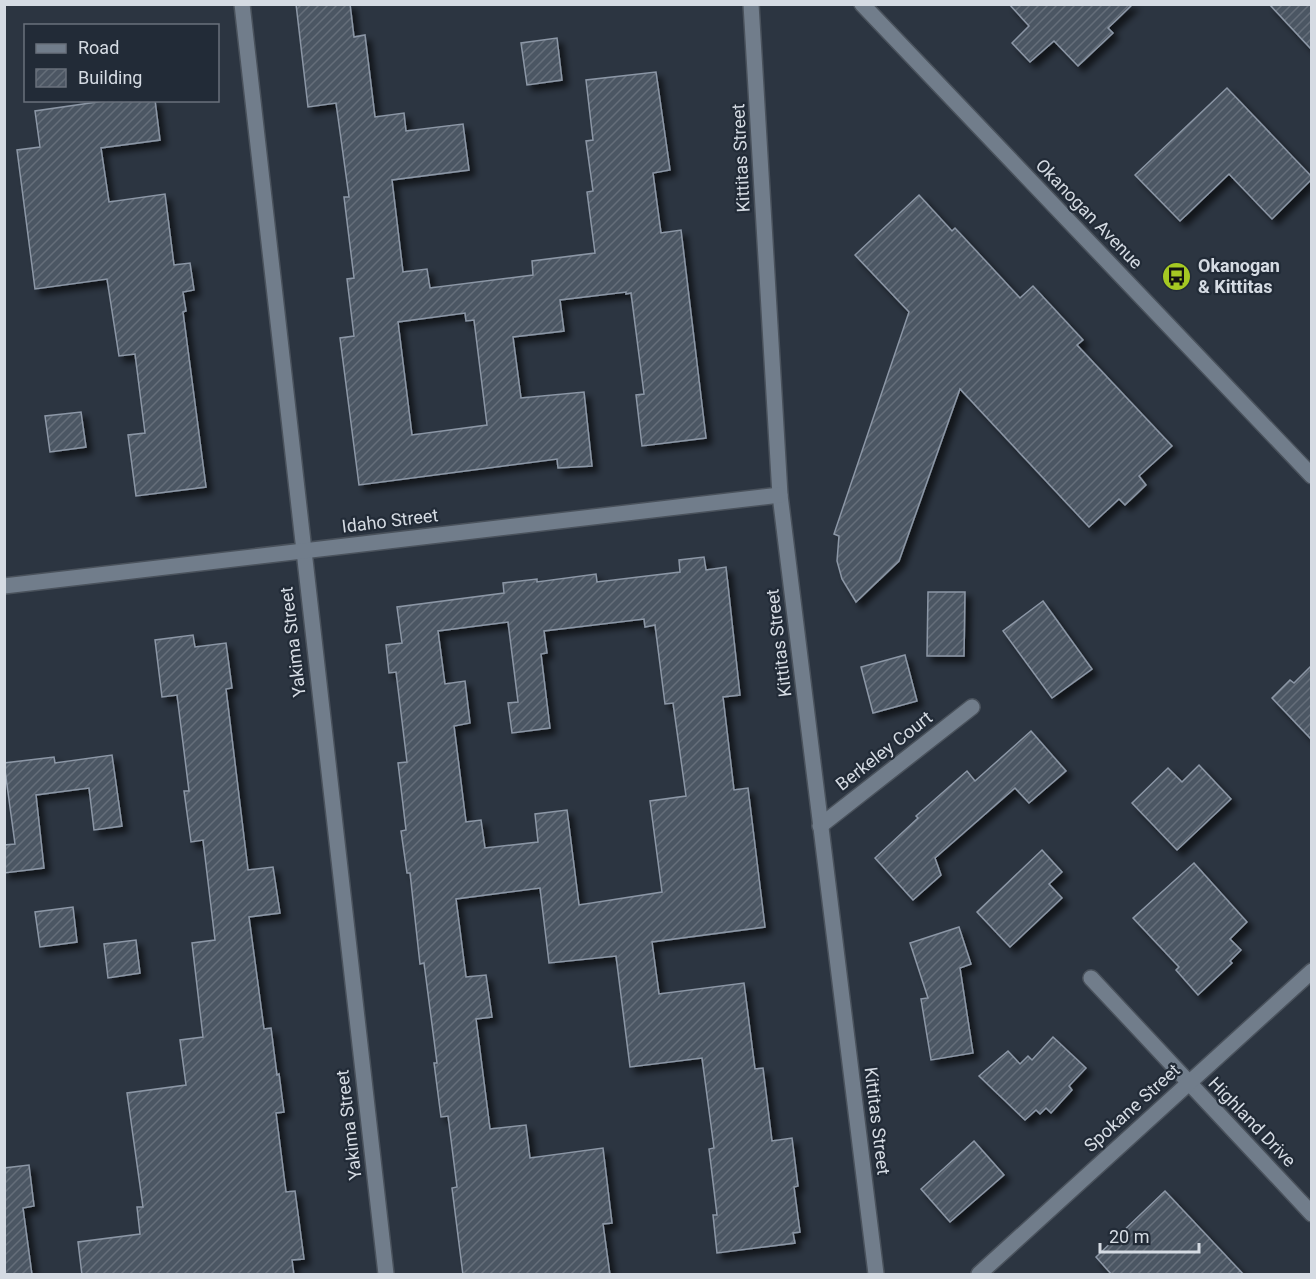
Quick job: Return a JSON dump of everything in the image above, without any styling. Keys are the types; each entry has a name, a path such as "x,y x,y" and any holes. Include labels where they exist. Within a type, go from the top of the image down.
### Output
{"street":[{"name":"Yakima Street","path":"242,4 386,1275"},
{"name":"Kittitas Street","path":"751,4 780,495 876,1275"},
{"name":"Okanogan Avenue","path":"862,4 1311,476"},
{"name":"Idaho Street","path":"4,586 780,495"},
{"name":"Berkeley Court","path":"820,826 972,707"},
{"name":"Spokane Street","path":"979,1275 1311,971"},
{"name":"Highland Drive","path":"1090,978 1311,1214"}],"building":[{"path":"296,4 350,4 354,37 365,35 375,117 404,113 406,131 463,124 469,170 392,180 403,272 427,269 430,288 533,275 532,261 595,253 587,192 593,191 586,141 593,140 586,80 656,72 670,170 653,173 661,233 681,230 706,438 642,446 636,395 644,394 631,293 560,300 564,331 513,337 521,398 584,392 592,466 558,468 557,459 359,485 340,338 354,336 347,279 354,278 344,197 349,197 336,103 308,107","holes":["465,313 466,321 474,320 487,425 412,435 398,322"]},
{"path":"1009,4 1133,4 1108,28 1113,33 1078,66 1054,41 1030,62 1012,43 1029,26"},
{"path":"1269,4 1311,4 1311,49"},
{"path":"557,38 562,80 527,85 521,43"},
{"path":"1227,88 1311,176 1311,180 1272,219 1229,174 1180,221 1135,175"},
{"path":"97,102 155,102 160,140 101,148 109,202 165,194 174,265 190,263 194,290 183,292 186,311 183,312 206,487 136,496 128,435 145,433 135,354 119,356 107,279 35,289 17,150 40,147 35,111"},
{"path":"919,195 952,231 955,228 1020,298 1033,286 1083,340 1077,345 1172,446 1139,476 1146,485 1125,505 1119,499 1089,527 960,389 899,561 856,602 842,579 837,561 839,536 834,534 909,312 855,255"},
{"path":"81,412 86,447 50,452 45,416"},
{"path":"704,557 706,570 726,567 740,695 723,697 734,790 748,788 765,927 652,942 659,994 744,983 755,1069 763,1068 772,1141 792,1138 798,1186 794,1187 800,1232 793,1233 795,1243 717,1253 713,1215 717,1215 709,1149 714,1148 702,1058 630,1067 616,956 549,963 540,888 456,899 466,977 486,975 492,1017 476,1019 490,1129 526,1125 530,1158 603,1148 612,1223 603,1224 610,1275 463,1275 452,1188 457,1187 448,1116 441,1117 434,1063 437,1063 424,963 420,964 410,873 407,873 401,831 406,830 398,763 407,762 396,672 389,673 386,645 402,643 397,607 504,593 503,583 537,579 537,582 596,574 597,582 680,572 679,560","holes":["644,619 645,627 655,625 665,704 673,703 686,796 650,801 662,892 579,905 567,810 535,814 538,842 485,848 481,820 466,822 454,726 470,723 465,681 445,684 438,631 508,622 518,702 508,703 512,733 550,728 541,654 547,653 544,631"]},
{"path":"928,592 965,592 964,656 927,656"},
{"path":"1043,601 1092,669 1052,698 1003,631"},
{"path":"193,635 195,647 226,643 232,688 226,689 248,870 273,867 280,913 249,917 264,1029 271,1028 277,1075 279,1074 284,1112 276,1113 286,1192 295,1191 304,1259 292,1260 294,1275 82,1275 78,1242 140,1234 137,1207 143,1207 127,1093 186,1085 180,1040 203,1037 192,943 215,940 203,840 191,842 184,791 189,791 177,695 162,697 155,640"},
{"path":"905,655 917,701 873,713 861,667"},
{"path":"1311,666 1311,739 1272,698 1290,680 1294,683"},
{"path":"1031,731 1066,771 1029,803 1015,788 935,858 941,875 913,900 875,858 918,818 916,816 967,771 975,781"},
{"path":"112,755 122,826 94,830 89,788 36,795 44,868 4,873 4,845 15,844 4,763 54,757 55,763"},
{"path":"1199,765 1231,799 1177,850 1132,803 1168,768 1182,782"},
{"path":"1042,850 1062,872 1049,884 1062,898 1010,947 977,912"},
{"path":"1194,863 1247,922 1230,939 1241,950 1230,961 1232,963 1198,995 1176,970 1179,967 1133,918"},
{"path":"73,907 77,942 40,947 35,912"},
{"path":"959,927 971,964 960,968 973,1053 931,1060 921,999 928,998 910,943"},
{"path":"136,940 140,973 108,978 104,944"},
{"path":"1053,1037 1086,1068 1069,1086 1072,1090 1051,1113 1046,1108 1040,1114 1036,1110 1025,1120 979,1076 1008,1051 1020,1064 1028,1056 1032,1060"},
{"path":"974,1141 1004,1175 950,1222 921,1189"},
{"path":"29,1165 34,1206 23,1208 32,1275 4,1275 4,1168"},
{"path":"1165,1191 1244,1275 1112,1275 1096,1257"}],"place":[{"name":"Okanogan & Kittitas","path":"1177,276"}]}
